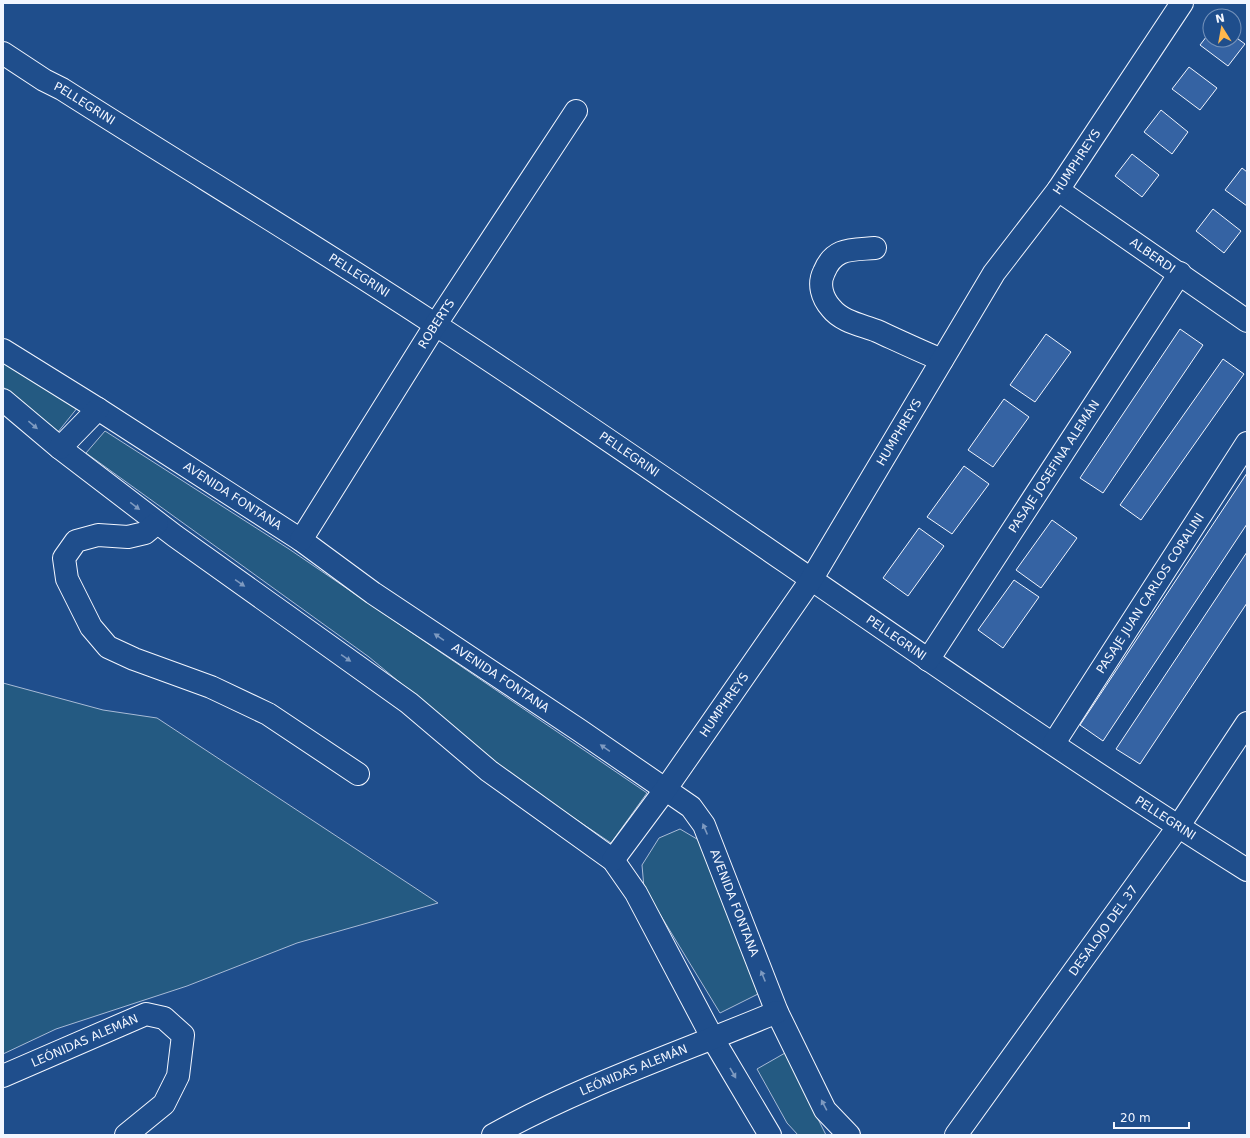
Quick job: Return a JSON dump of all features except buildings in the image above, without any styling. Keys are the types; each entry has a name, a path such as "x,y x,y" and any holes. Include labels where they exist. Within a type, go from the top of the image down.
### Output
{"street":[{"name":"HUMPHREYS","path":"613,860 665,790 812,580 994,273 1058,190 1182,3"},
{"name":"PELLEGRINI","path":"3,53 44,80 62,89 202,176 436,324 928,660 1178,827 1247,870"},
{"name":"ROBERTS","path":"301,540 436,324 576,111"},
{"name":"ALBERDI","path":"1058,190 1180,273 1244,313"},
{"path":"875,248 843,251 828,261 821,277 822,293 831,309 852,322 942,360"},
{"name":"PASAJE JOSEFINA ALEMÁN","path":"928,660 1180,273"},
{"name":"AVENIDA FONTANA","path":"3,350 98,409 301,540 373,593 579,730 691,807 704,825 721,873 777,1012 826,1110 848,1135"},
{"path":"3,400 60,448 157,523 409,703 489,771 613,860 636,893 713,1039 770,1135"},
{"path":"60,448 98,409"},
{"name":"PASAJE JUAN CARLOS CORALINI","path":"1054,743 1247,443"},
{"path":"157,523 145,533 128,537 98,535 76,541 64,558 67,579 91,627 108,647 134,659 211,687 268,714 358,774"},
{"name":"DESALOJO DEL 37","path":"956,1135 1178,827 1247,723"},
{"name":"LEÓNIDAS ALEMÁN","path":"493,1135 524,1118 614,1078 777,1012"},
{"name":"LEÓNIDAS ALEMÁN","path":"3,1076 146,1014 164,1018 183,1035 178,1076 164,1104 126,1135"}],"shaded area":[{"path":"3,359 78,407 58,432 3,387"},
{"path":"105,431 289,549 647,793 611,843 519,781 369,657 86,453"},
{"path":"3,683 103,710 157,718 438,903 297,943 187,986 56,1029 3,1054"},
{"path":"680,829 702,842 760,993 720,1013 644,888 642,865 659,838"},
{"path":"785,1053 826,1135 798,1135 787,1123 757,1069"}]}
